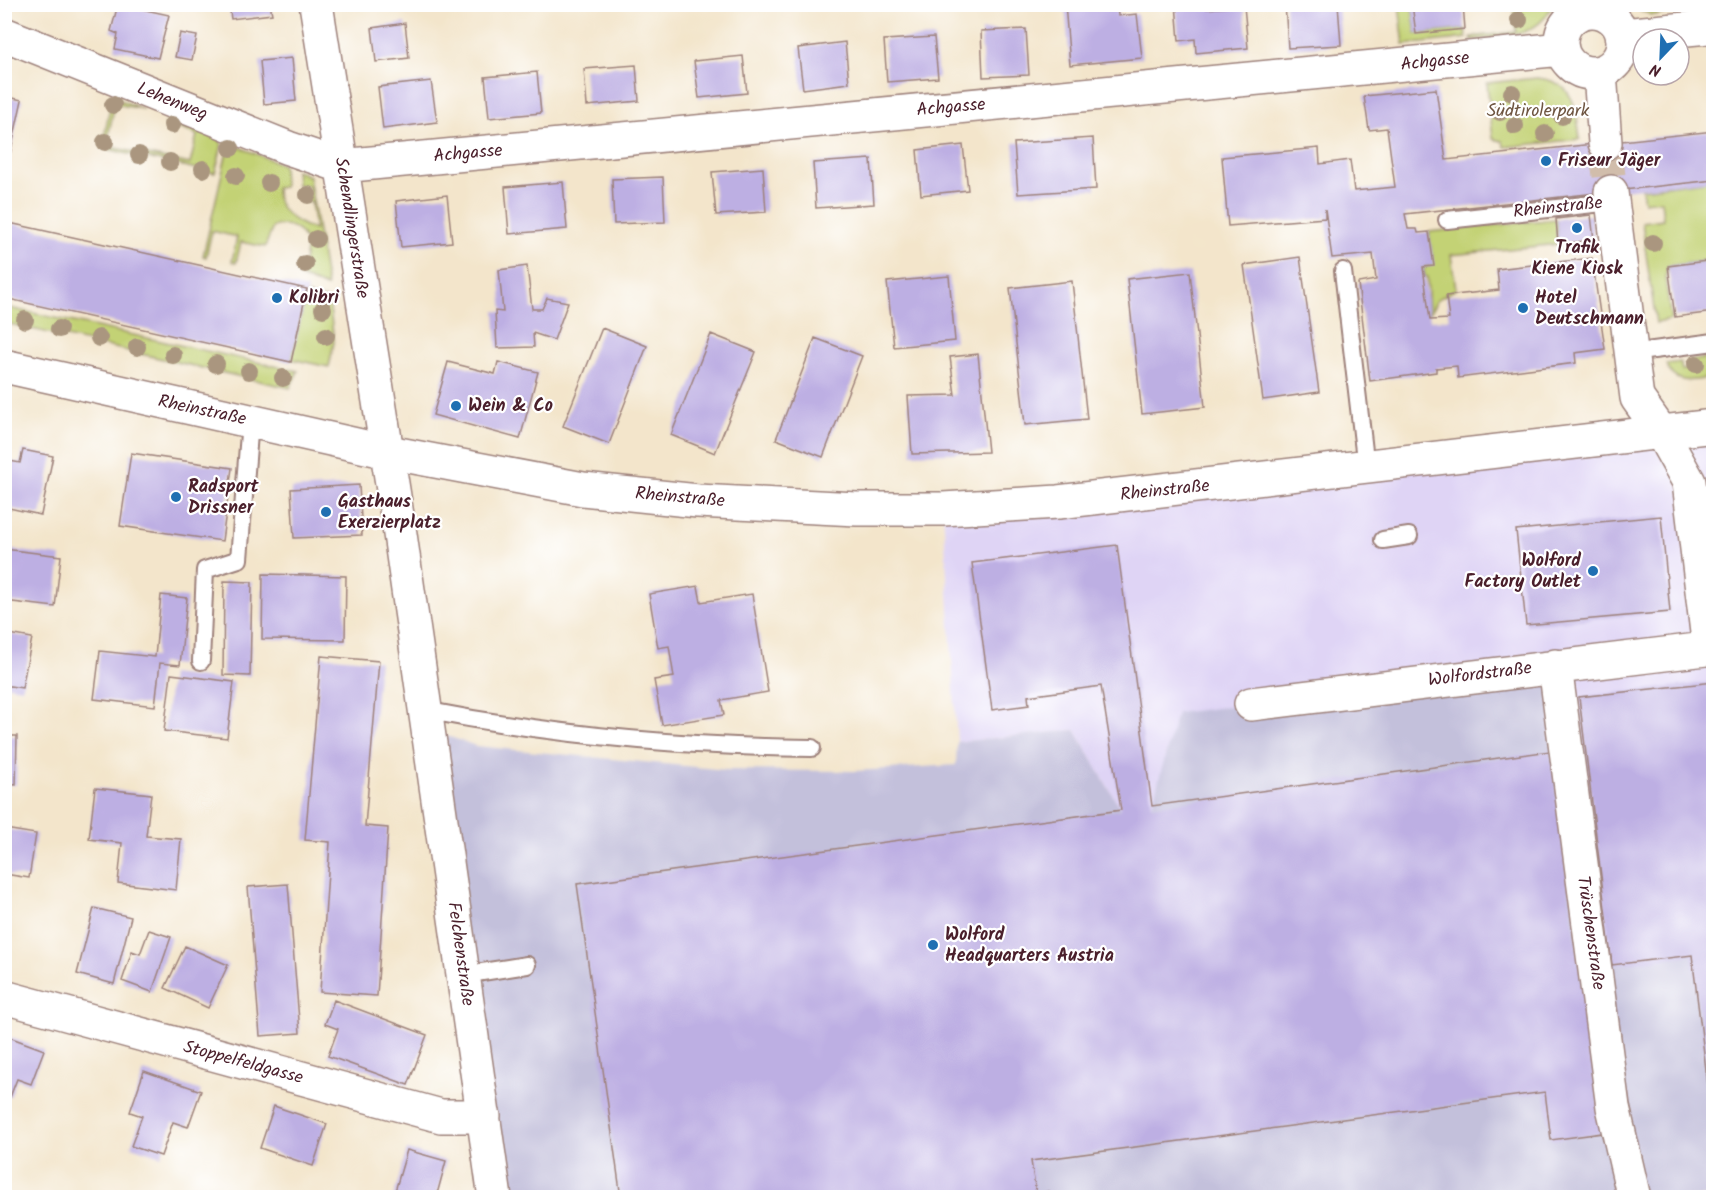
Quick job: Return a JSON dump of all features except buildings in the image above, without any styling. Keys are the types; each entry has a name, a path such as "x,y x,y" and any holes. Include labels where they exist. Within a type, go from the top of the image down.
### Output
{"street":[{"name":"Schendlingerstraße","path":"316,4 340,166 388,452"},
{"path":"1588,8 1614,20 1622,35 1620,54 1608,68 1599,72 1590,73 1572,66 1562,49 1564,28 1570,19 1588,8"},
{"path":"1622,35 1708,27"},
{"name":"Lehenweg","path":"4,34 288,148 340,166"},
{"name":"Achgasse","path":"340,166 1562,49"},
{"path":"1599,72 1605,143"},
{"name":"Rheinstraße","path":"1611,197 1637,398 1661,432"},
{"name":"Rheinstraße","path":"4,366 388,452 604,491 698,501 857,509 943,509 1058,502 1713,426"},
{"path":"1661,432 1689,482 1711,649"},
{"name":"Felchenstraße","path":"388,452 495,1197"},
{"name":"Wolfordstraße","path":"1251,704 1711,649"},
{"name":"Trüschenstraße","path":"1555,666 1613,1107 1635,1197"},
{"name":"Stoppelfeldgasse","path":"4,998 441,1116 484,1116"}],"lane":[{"name":"Rheinstraße","path":"1447,220 1611,197"},
{"path":"1343,272 1366,468"},
{"path":"1631,353 1713,342"},
{"path":"201,661 205,570 239,560 250,421"},
{"path":"1383,540 1409,536"},
{"path":"424,710 496,724 577,734 740,747 812,748"},
{"path":"463,975 527,965"}],"shaded area":[{"path":"1713,426 1713,952 1595,968 1152,806 1121,810 1075,730 957,742 943,509"},
{"path":"1555,666 1595,967 1713,952 1713,1197 495,1197 427,729 476,746 727,770 854,771 956,765 957,742 1075,730 1121,810 1152,805 1177,713"}],"green space":[{"path":"1399,5 1412,5 1416,34 1465,29 1467,38 1404,45"},
{"path":"1513,5 1552,5 1546,16 1529,30 1507,36 1472,40 1471,37 1516,32"},
{"path":"1626,5 1692,5 1693,12 1652,15"},
{"name":"Südtirolerpark","path":"1537,78 1550,80 1559,85 1571,98 1575,107 1580,139 1505,147 1502,141 1493,139 1487,83"},
{"path":"112,97 143,109 115,104 106,146 190,164 197,135 166,123 172,121 220,140 222,145 215,173 102,148"},
{"path":"232,144 283,165 284,187 276,188 279,203 294,220 315,230 311,201 305,201 303,193 309,192 308,185 297,185 296,170 309,176 327,287 300,277 306,245 302,235 289,226 273,227 265,247 241,242 236,263 232,262 237,237 212,231 206,257 203,256 228,147"},
{"path":"1713,180 1713,260 1668,266 1665,278 1671,320 1656,323 1645,247 1647,243 1645,243 1642,222 1663,219 1661,200 1644,202 1642,189"},
{"path":"1556,219 1558,244 1451,255 1456,289 1438,299 1429,314 1427,277 1425,277 1423,267 1433,265 1429,232"},
{"path":"306,294 329,300 334,342 329,367 291,359"},
{"path":"5,307 298,371 290,388 5,323"},
{"path":"1713,357 1713,378 1692,381 1679,379 1669,371 1666,364 1680,362 1682,370 1691,369 1690,361"}],"tunnel":[{"path":"1605,143 1611,192"}],"place":[{"name":"Friseur Jäger","path":"1546,161"},
{"name":"Trafik Kiene Kiosk","path":"1577,228"},
{"name":"Kolibri","path":"277,298"},
{"name":"Hotel Deutschmann","path":"1523,308"},
{"name":"Wein & Co","path":"456,406"},
{"name":"Radsport Drissner","path":"176,497"},
{"name":"Gasthaus Exerzierplatz","path":"326,512"},
{"name":"Wolford Factory Outlet","path":"1593,571"},
{"name":"Wolford Headquarters Austria","path":"933,945"}]}
